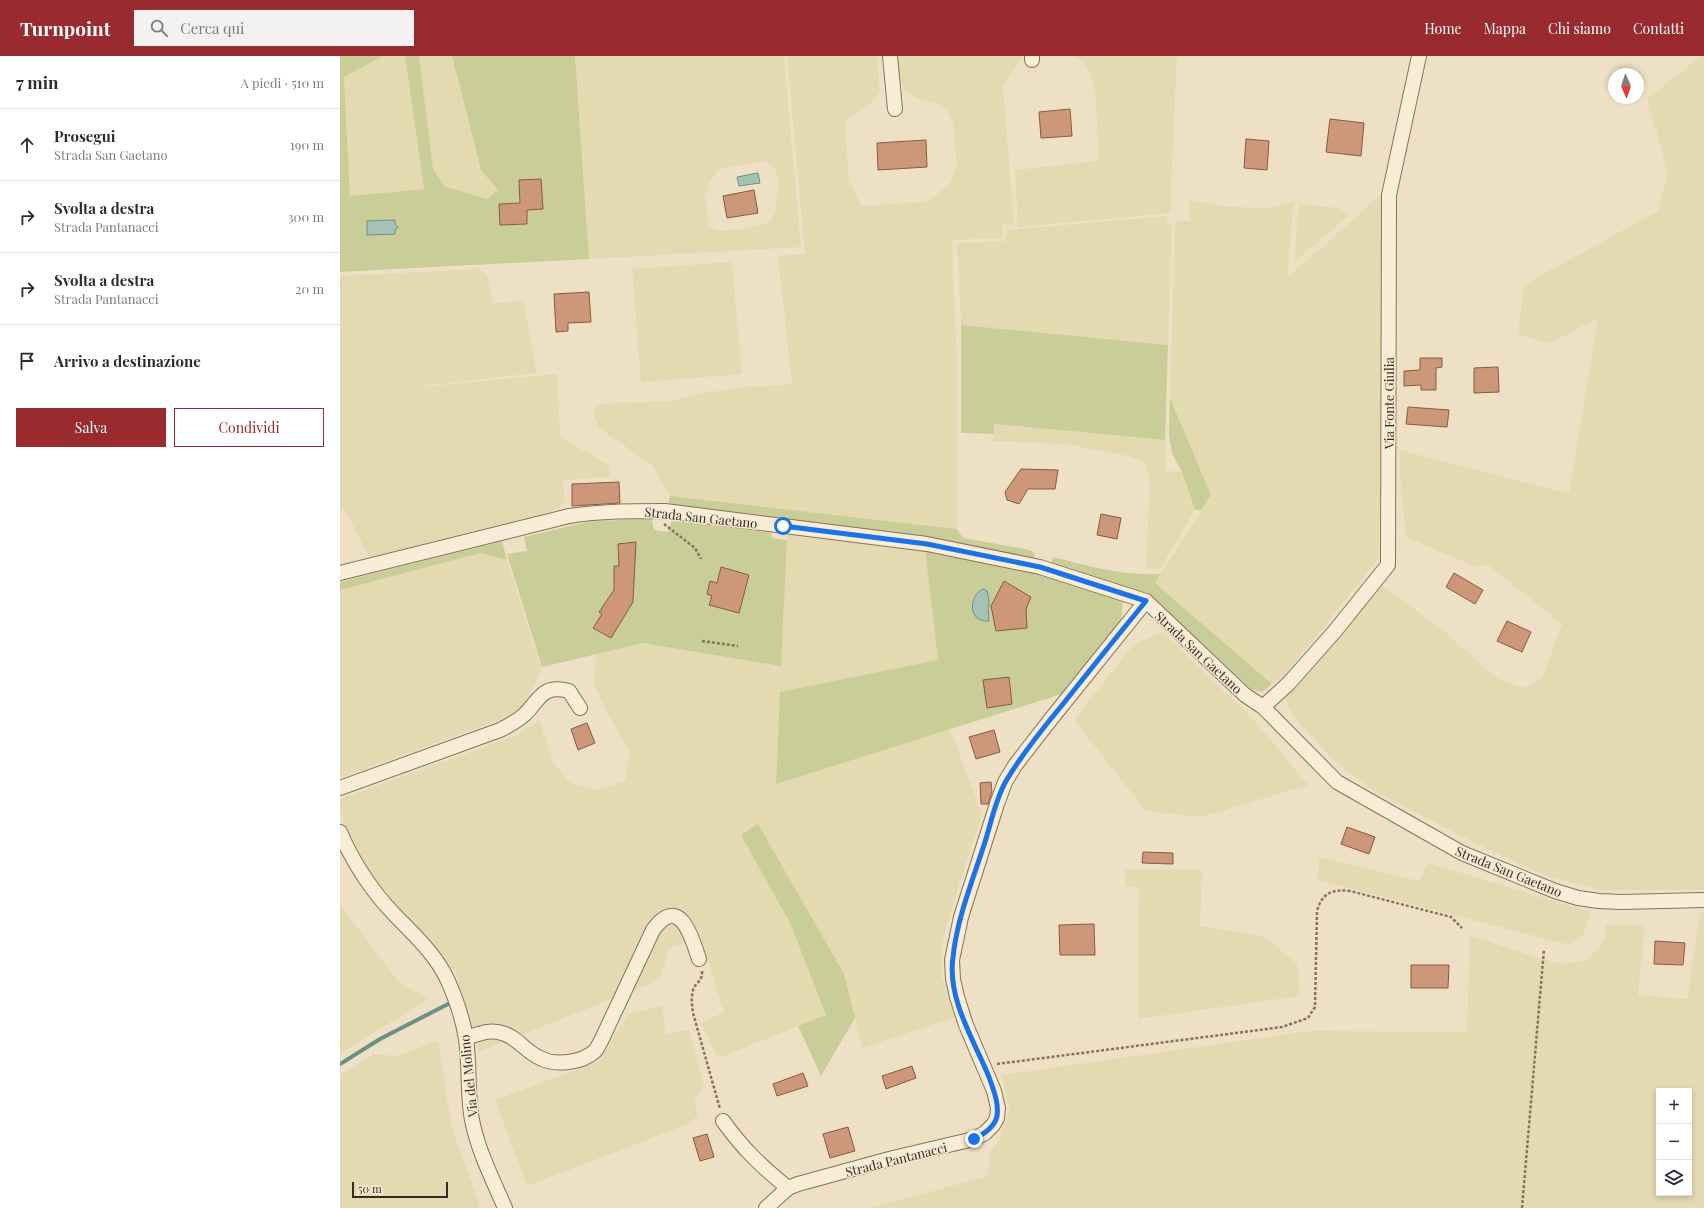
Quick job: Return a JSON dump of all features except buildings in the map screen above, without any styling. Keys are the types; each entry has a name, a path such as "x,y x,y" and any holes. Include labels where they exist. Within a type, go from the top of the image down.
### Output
{"street":[{"path":"890,56 895,109"},
{"name":"Via Fonte Giulia","path":"1263,706 1289,683 1335,631 1388,565 1389,196 1419,56"},
{"name":"Strada San Gaetano","path":"340,573 569,516 598,512 665,511 927,544 1040,567 1146,601 1245,695 1263,706 1337,782 1462,854 1555,891 1578,898 1621,902 1704,900"},
{"name":"Strada Pantanacci","path":"766,1208 788,1188 893,1158 974,1139 985,1133 993,1125 997,1118 998,1108 994,1091 966,1025 953,979 952,960 961,917 1005,782 1016,764 1051,718 1146,601"},
{"path":"340,788 500,730 524,716 538,697 551,690 560,689 569,691 580,708"},
{"name":"Via del Molino","path":"340,832 357,864 372,887 392,912 427,948 438,963 452,990 466,1038 472,1120 481,1151 505,1208"},
{"path":"466,1038 482,1032 492,1031 502,1033 512,1037 540,1058 556,1062 573,1061 595,1051 602,1041 653,930 658,923 665,918 673,916 682,920 687,926 699,959"},
{"path":"723,1121 739,1143 758,1163 788,1188"}],"path":[{"path":"662,523 695,548 701,559"},
{"path":"702,641 738,646"},
{"path":"984,1066 1282,1027 1308,1018 1315,1007 1317,911 1320,902 1327,894 1336,890 1350,891 1451,917 1462,928"},
{"path":"1522,1208 1544,949"},
{"path":"699,959 702,973 700,980 693,989 693,1013 723,1121"}],"shaded area":[{"path":"383,56 405,56 424,189 350,196 344,77"},
{"path":"419,56 452,56 481,169 498,190 487,199 444,186 433,169"},
{"path":"575,56 784,56 801,247 589,259","holes":["765,161 775,168 779,182 775,211 770,222 743,229 719,231 709,226 705,197 711,178 721,168"]},
{"path":"787,56 877,56 880,90 877,98 846,120 845,127 849,179 861,206 925,202 949,186 957,166 953,125 947,109 937,103 918,99 906,92 898,77 896,56 1023,56 1003,86 1014,225 1002,224 1003,238 952,240 957,365 957,529 670,496 652,465 599,428 595,419 594,409 602,404 673,401 698,394 738,388 792,384 778,256 805,254"},
{"path":"1073,56 1177,56 1171,213 1018,227 1015,170 1099,161 1096,98 1091,74 1082,60"},
{"path":"1701,56 1704,56 1704,887 1703,890 1599,890 1545,875 1489,850 1393,801 1355,778 1330,756 1293,716 1285,697 1368,596 1381,584 1444,631 1496,678 1524,688 1542,679 1562,624 1487,564 1476,567 1406,537 1400,477 1400,450 1569,494 1598,318 1549,344 1518,334 1524,285 1658,211 1668,172 1647,99"},
{"path":"1382,194 1379,558 1285,675 1272,684 1155,583 1211,495 1170,398 1175,221 1190,221 1190,201 1229,207 1270,208 1293,202 1288,277"},
{"path":"1299,204 1338,208 1348,215 1294,263"},
{"path":"1166,216 1166,222 1172,225 1168,345 961,325 957,243 1005,241 1006,230"},
{"path":"732,262 742,374 641,382 632,269"},
{"path":"479,269 487,274 493,304 523,300 537,373 386,390 557,374 560,437 609,465 610,477 563,480 565,500 559,508 532,518 370,559 345,510 340,511 340,276"},
{"path":"994,424 1165,440 1166,471 1182,472 1195,510 1160,569 1146,568 1150,481 1145,462 1127,456 1066,444 993,441"},
{"path":"787,534 925,550 938,661 780,692 776,783 950,729 982,814 941,946 942,977 955,1017 862,1048 844,974 790,923 826,1015 718,1058 701,1023 724,1012 701,939 669,948 660,980 478,1052 456,973 369,872 347,834 340,812 340,799 517,735 540,720 552,761 570,783 595,790 625,781 630,753 607,713 594,683 596,654 643,643 781,666"},
{"path":"481,553 507,560 542,670 523,706 510,716 340,778 340,590"},
{"path":"1163,632 1254,720 1308,785 1202,817 1146,811 1074,720 1134,644"},
{"path":"1319,857 1419,881 1428,863 1591,912 1583,935 1570,945 1318,880"},
{"path":"1126,869 1202,870 1200,926 1263,936 1297,964 1300,996 1138,1019 1139,888 1125,886"},
{"path":"340,905 398,981 428,999 340,1054"},
{"path":"1704,912 1704,1208 870,1208 988,1176 990,1154 999,1140 1009,1109 1002,1075 1311,1031 1467,1032 1470,936 1559,964 1587,960 1605,940 1606,925 1645,925 1638,995 1687,999 1700,913"},
{"path":"663,1006 665,1034 689,1030 704,1086 694,1099 698,1116 686,1125 527,1186 495,1100 599,1061 628,1014"},
{"path":"438,1041 452,1129 481,1208 340,1208 340,1074 374,1054 396,1056"}],"green space":[{"path":"340,56 383,56 344,77 350,196 424,189 405,56 419,56 433,169 444,186 487,199 498,190 481,170 452,56 575,56 589,259 340,272","holes":["519,180 541,180 542,209 527,210 527,224 500,225 499,204 520,203"]},
{"path":"961,325 1168,345 1165,440 994,424 994,434 961,433"},
{"path":"1170,398 1211,495 1201,510 1195,510 1182,472 1172,453 1169,435"},
{"path":"670,496 957,529 963,538 1030,550 1035,554 1033,561 668,507"},
{"path":"652,519 654,530 668,532 672,520 771,533 772,538 787,540 781,666 643,643 542,667 507,554 527,551 524,537 591,521"},
{"path":"502,541 507,560 481,553 340,590 340,582"},
{"path":"925,550 1038,574 1123,601 1121,624 1062,694 776,784 780,692 938,660"},
{"path":"1053,557 1119,572 1160,574 1155,583 1272,684 1262,692 1251,689 1148,593 1051,565"},
{"path":"758,824 844,974 855,1018 821,1076 798,1026 826,1015 790,923 741,835"}],"water":[{"path":"758,173 760,183 739,186 737,177"},
{"path":"395,220 395,224 398,227 395,234 367,235 367,221"},
{"path":"983,589 987,591 988,595 989,621 977,618 972,608 975,597 978,592"}],"waterway":[{"path":"340,1064 380,1039 450,1003"}],"route":[{"path":"783,526 927,544 1040,567 1146,601 1051,718 1016,764 1005,782 997,804 961,917 952,960 953,979 957,997 966,1025 994,1091 998,1108 997,1118 993,1125 985,1133 974,1139"}]}
